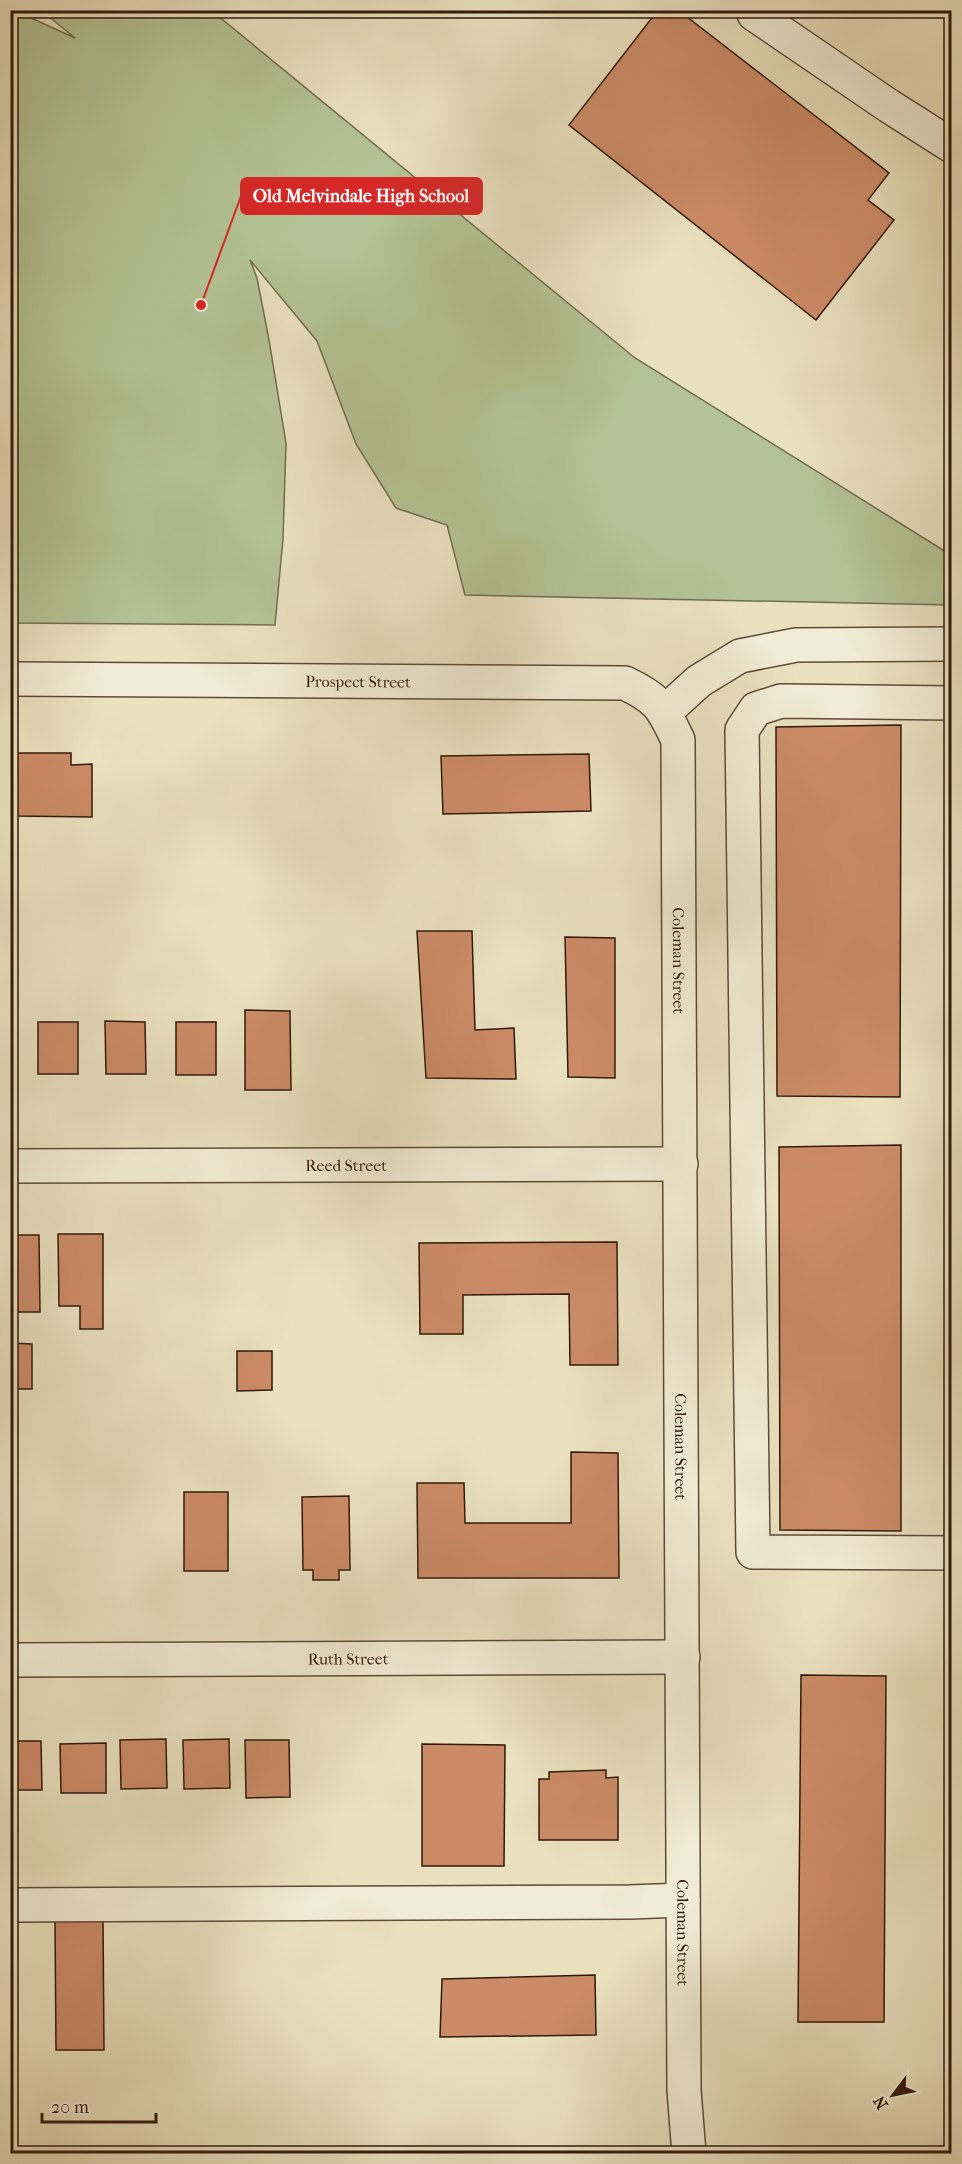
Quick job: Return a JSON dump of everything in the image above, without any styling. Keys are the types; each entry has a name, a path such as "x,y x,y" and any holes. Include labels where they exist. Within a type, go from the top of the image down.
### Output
{"street":[{"path":"754,14 951,146"},
{"path":"671,726 699,681 740,656 796,645 951,644"},
{"name":"Prospect Street","path":"10,679 625,683 648,694 671,726"},
{"path":"951,703 781,701 756,709 742,730 753,1552 951,1553"},
{"name":"Coleman Street","path":"671,726 681,1164 684,2090 689,2154"},
{"name":"Reed Street","path":"10,1166 681,1164"},
{"name":"Ruth Street","path":"10,1660 683,1657"},
{"path":"10,1905 683,1900"}],"green space":[{"path":"11,10 75,38 42,11 212,11 635,358 951,555 951,605 465,595 447,525 396,508 356,444 317,341 250,260 257,278 286,443 283,539 275,625 11,623"}],"building":[{"path":"658,10 678,10 889,173 868,200 894,220 816,320 569,125"},
{"path":"901,725 900,1097 777,1096 776,727"},
{"path":"951,729 952,1096 950,1096"},
{"path":"16,753 71,753 71,765 92,764 92,817 16,816"},
{"path":"589,754 591,811 443,814 441,756"},
{"path":"417,931 472,931 475,1030 514,1028 516,1079 426,1078"},
{"path":"565,937 615,938 615,1078 568,1077"},
{"path":"245,1010 290,1011 291,1090 245,1090"},
{"path":"105,1021 145,1022 146,1074 106,1074"},
{"path":"38,1022 78,1022 78,1074 38,1074"},
{"path":"176,1022 216,1022 216,1075 176,1075"},
{"path":"901,1145 901,1531 780,1530 779,1147"},
{"path":"952,1145 952,1532 951,1532"},
{"path":"58,1234 103,1234 103,1329 80,1329 80,1306 59,1306"},
{"path":"10,1235 39,1235 40,1312 10,1312"},
{"path":"617,1242 618,1365 570,1365 569,1294 463,1295 463,1334 420,1334 419,1243"},
{"path":"10,1343 32,1344 32,1389 10,1389"},
{"path":"237,1351 272,1351 272,1390 237,1391"},
{"path":"571,1452 618,1453 619,1578 418,1578 417,1483 464,1483 465,1523 571,1523"},
{"path":"184,1492 228,1492 228,1571 184,1571"},
{"path":"349,1496 350,1570 339,1570 339,1580 313,1580 313,1570 303,1570 302,1497"},
{"path":"801,1675 886,1676 884,2022 798,2022"},
{"path":"166,1739 167,1788 121,1789 120,1740"},
{"path":"229,1739 230,1788 184,1789 183,1740"},
{"path":"245,1740 289,1740 290,1797 246,1798"},
{"path":"10,1741 41,1741 42,1790 10,1790"},
{"path":"106,1743 106,1793 61,1793 60,1744"},
{"path":"422,1744 505,1745 504,1866 422,1866"},
{"path":"606,1770 606,1778 618,1777 618,1840 539,1840 539,1779 549,1779 549,1772"},
{"path":"103,1918 104,2050 56,2050 55,1919"},
{"path":"595,1975 596,2035 440,2037 442,1979"}],"place":[{"name":"Old Melvindale High School","path":"201,305"}]}
